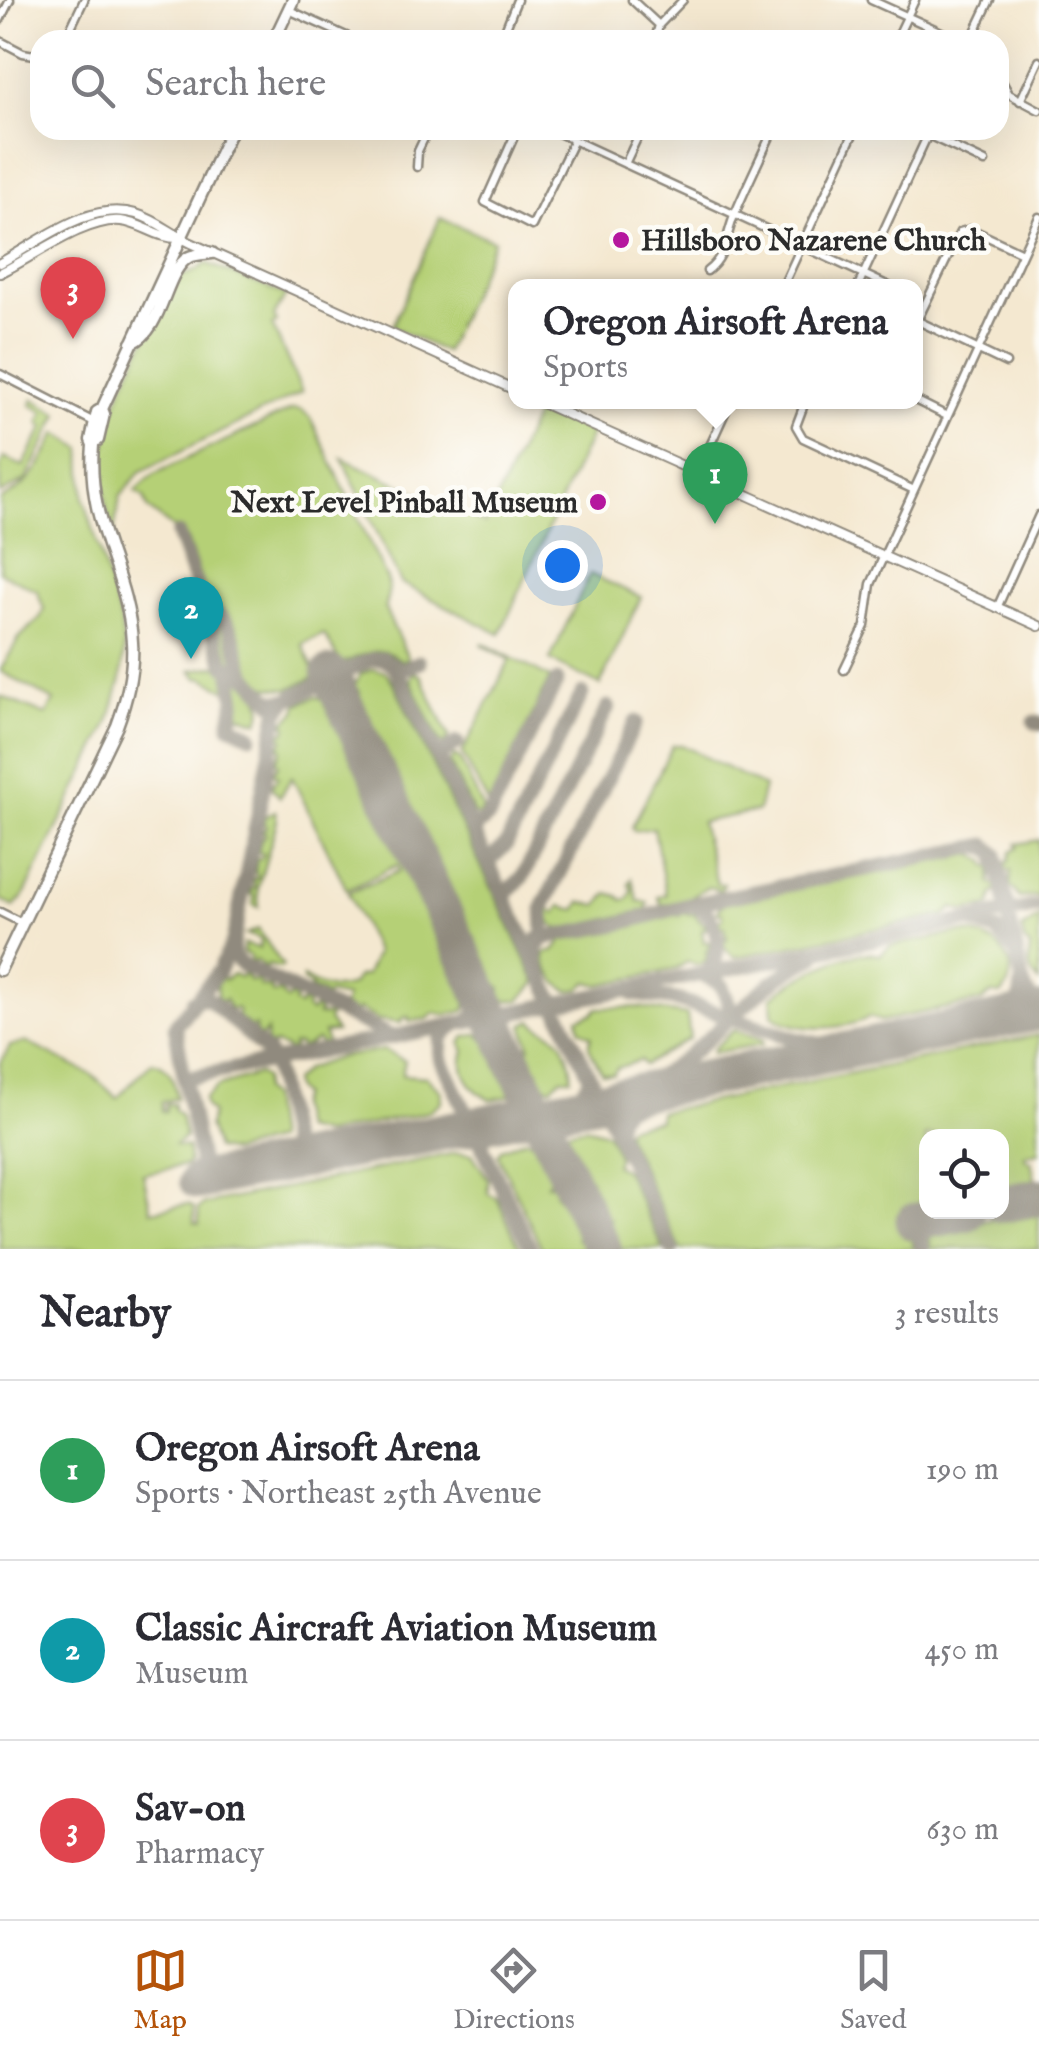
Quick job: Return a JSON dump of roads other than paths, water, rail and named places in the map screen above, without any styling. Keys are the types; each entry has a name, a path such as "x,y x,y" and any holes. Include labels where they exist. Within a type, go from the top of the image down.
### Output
{"highway":[{"path":"279,30 290,5"},
{"path":"94,445 91,440 97,412 227,140"},
{"path":"131,343 142,338 153,321 181,264 194,255 212,253"},
{"path":"0,970 117,726 131,673 131,629 94,499 94,445 104,414 102,408"}],"main road":[{"path":"0,262 84,217 108,211 140,215 212,253 508,387"},
{"path":"0,273 102,222 127,222 168,238 181,238"},
{"path":"556,409 1039,626"}],"street":[{"path":"0,20 10,0"},
{"path":"70,30 84,0"},
{"path":"505,30 516,0"},
{"path":"632,0 659,25"},
{"path":"657,30 684,0"},
{"path":"871,0 937,30"},
{"path":"901,30 915,0"},
{"path":"976,30 990,0"},
{"path":"290,5 336,30"},
{"path":"0,41 30,54"},
{"path":"1020,102 1039,60"},
{"path":"1009,92 1039,110"},
{"path":"417,167 423,140"},
{"path":"513,140 485,202 530,226 535,224 574,140 876,279"},
{"path":"625,164 636,140"},
{"path":"707,272 716,265 768,140"},
{"path":"786,279 850,140"},
{"path":"861,279 925,140"},
{"path":"944,140 985,162"},
{"path":"844,670 865,626 868,595 883,557 1039,216"},
{"path":"923,306 960,232 971,230 1022,253"},
{"path":"923,323 1006,363"},
{"path":"0,374 94,422"},
{"path":"923,404 948,416"},
{"path":"698,472 727,409"},
{"path":"802,409 798,430 807,440 914,490"},
{"path":"997,608 1039,515"},
{"path":"0,912 22,923"}],"place":[{"name":"Hillsboro Nazarene Church","path":"621,240"},
{"name":"Sav-on","path":"73,339"},
{"name":"Next Level Pinball Museum","path":"598,502"},
{"name":"Oregon Airsoft Arena","path":"715,524"},
{"name":"Classic Aircraft Aviation Museum","path":"191,659"}]}
